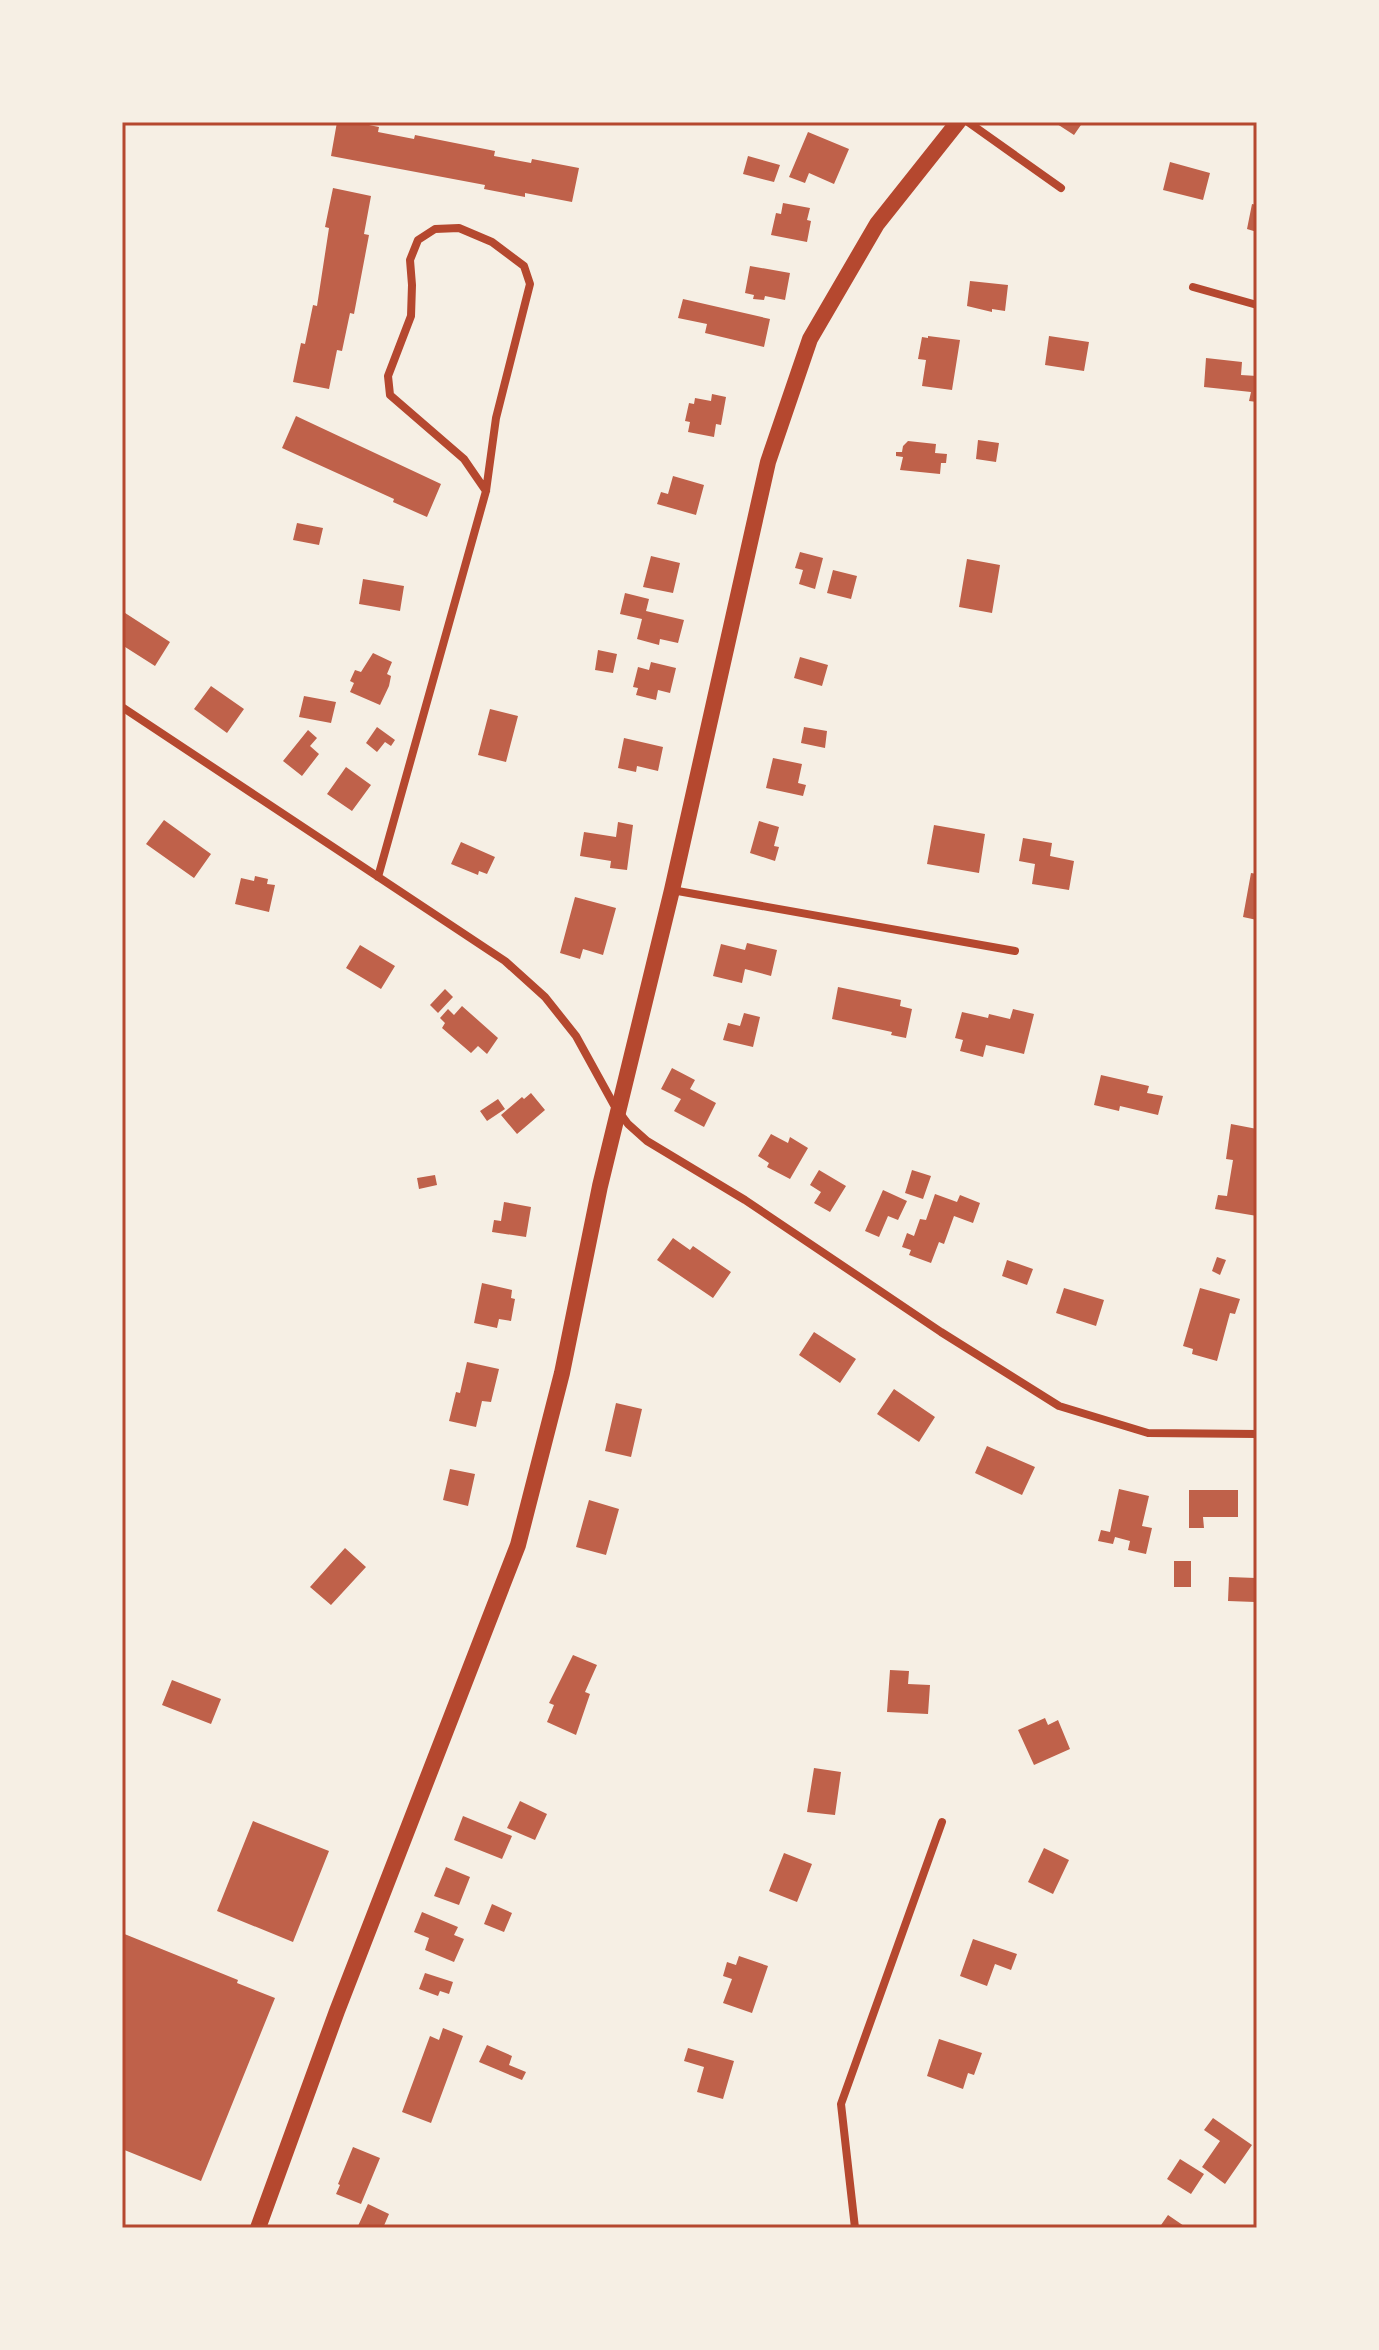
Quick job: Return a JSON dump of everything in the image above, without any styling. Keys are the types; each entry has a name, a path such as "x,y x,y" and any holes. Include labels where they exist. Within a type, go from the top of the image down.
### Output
{"main road":[{"path":"258,2228 337,2011 518,1545 562,1373 618,1110 672,890 768,462 810,339 877,224 958,122"}],"street":[{"path":"968,122 1061,188"},
{"path":"378,877 486,491 496,418 530,284 524,266 492,242 459,228 435,229 418,240 410,260 411,316 388,376 390,395 464,459 486,491"},
{"path":"1193,287 1257,305"},
{"path":"122,707 505,961 545,997 576,1036 618,1110 647,1141 745,1200 941,1332 1059,1406 1148,1433 1257,1434"},
{"path":"672,890 1015,951"},
{"path":"855,2228 841,2104 942,1822"}],"building":[{"path":"337,122 354,122 379,127 378,132 414,139 415,135 495,151 494,156 579,168 572,202 525,193 525,197 484,189 485,185 331,156"},
{"path":"1054,122 1083,122 1074,135"},
{"path":"808,132 849,149 834,184 809,173 805,183 789,177"},
{"path":"748,156 780,165 774,182 743,174"},
{"path":"1170,162 1210,173 1203,200 1163,190"},
{"path":"333,188 371,196 364,234 369,235 354,314 350,313 342,351 337,350 329,389 293,382 313,305 317,306 329,228 325,227"},
{"path":"783,203 810,208 807,242 771,235 776,213 781,214"},
{"path":"1252,204 1257,205 1257,232 1247,229"},
{"path":"750,266 790,273 785,300 765,296 764,300 753,299 754,295 745,293"},
{"path":"970,281 1008,285 1005,311 992,309 992,312 967,306"},
{"path":"683,299 770,319 764,347 705,333 707,324 678,318"},
{"path":"1049,336 1089,342 1084,371 1045,365"},
{"path":"922,337 960,340 952,390 922,386 926,360 918,359"},
{"path":"1206,358 1242,362 1241,375 1257,376 1257,402 1249,401 1251,392 1204,387"},
{"path":"712,394 726,397 721,425 716,424 714,437 688,432 690,422 685,421 689,403 694,404 695,398 711,401"},
{"path":"296,416 441,484 427,517 282,448"},
{"path":"978,440 999,443 996,462 976,459"},
{"path":"908,441 936,444 935,453 947,454 946,463 941,463 940,474 900,470 903,457 896,456 896,452 902,452"},
{"path":"673,476 704,485 696,515 657,504 661,492 668,494"},
{"path":"297,523 323,528 319,545 293,540"},
{"path":"800,552 823,558 815,589 799,584 803,570 795,568"},
{"path":"651,556 680,563 673,593 643,587"},
{"path":"967,559 1000,565 992,613 959,607"},
{"path":"833,570 857,576 851,599 827,593"},
{"path":"363,579 404,586 400,611 359,604"},
{"path":"625,593 649,599 646,611 684,620 678,643 660,639 659,645 637,639 642,619 620,614"},
{"path":"122,611 170,642 155,666 122,645"},
{"path":"598,650 617,654 613,673 595,670"},
{"path":"373,653 392,662 387,674 391,676 389,686 380,705 350,692 354,683 350,681 355,670 361,672"},
{"path":"800,657 828,665 822,686 794,678"},
{"path":"651,662 676,668 670,693 658,690 656,700 636,695 638,688 633,687 638,667 649,670"},
{"path":"211,686 244,709 227,733 194,709"},
{"path":"304,696 336,702 331,723 299,717"},
{"path":"490,709 518,716 506,762 478,755"},
{"path":"377,727 395,740 391,746 385,742 377,752 366,743"},
{"path":"804,727 827,731 825,748 801,743"},
{"path":"308,730 317,738 310,746 319,754 302,776 283,761"},
{"path":"624,738 663,747 658,771 637,766 636,772 618,768"},
{"path":"773,758 802,764 798,783 806,785 803,796 766,788"},
{"path":"346,767 371,785 352,811 327,794"},
{"path":"164,820 211,854 194,878 146,844"},
{"path":"759,821 779,827 774,846 779,847 775,861 750,853"},
{"path":"618,822 633,825 627,870 610,868 611,861 580,856 584,832 616,837"},
{"path":"934,825 985,834 979,873 927,864"},
{"path":"1023,838 1052,843 1050,856 1074,861 1069,890 1032,884 1035,864 1019,861"},
{"path":"461,842 495,857 487,874 479,871 478,875 451,864"},
{"path":"1251,873 1257,874 1257,920 1243,917"},
{"path":"255,876 268,879 267,884 275,885 269,912 235,904 241,878 254,881"},
{"path":"575,897 616,908 603,955 583,949 580,959 560,953"},
{"path":"747,943 777,950 771,976 745,969 742,983 713,976 721,944 745,950"},
{"path":"360,945 395,966 381,989 346,968"},
{"path":"838,987 901,1000 900,1006 912,1009 906,1038 832,1019"},
{"path":"445,989 453,997 438,1013 430,1005"},
{"path":"462,1006 498,1038 487,1054 478,1046 471,1053 442,1028 445,1023 440,1018 448,1009 454,1015"},
{"path":"1013,1009 1034,1014 1024,1054 986,1045 983,1057 960,1051 963,1040 955,1038 962,1012 1010,1019"},
{"path":"744,1013 760,1017 753,1047 723,1040 728,1023 740,1026"},
{"path":"672,1068 695,1080 690,1089 716,1103 704,1127 674,1111 681,1099 661,1089"},
{"path":"1101,1075 1149,1086 1147,1093 1163,1096 1158,1115 1120,1106 1119,1111 1094,1105"},
{"path":"531,1093 545,1110 517,1134 501,1115"},
{"path":"498,1099 505,1109 487,1121 480,1111"},
{"path":"1231,1124 1257,1129 1257,1216 1215,1209 1218,1195 1227,1196 1233,1160 1226,1159"},
{"path":"771,1134 788,1143 790,1137 808,1148 790,1179 767,1167 769,1163 758,1156"},
{"path":"819,1170 846,1186 830,1212 814,1203 821,1192 810,1185"},
{"path":"912,1170 931,1176 923,1199 905,1193"},
{"path":"435,1175 437,1185 419,1189 417,1178"},
{"path":"883,1190 907,1201 898,1220 888,1216 879,1237 865,1231"},
{"path":"935,1194 957,1202 960,1195 980,1203 973,1223 954,1216 944,1244 939,1242 931,1263 909,1255 911,1250 902,1247 907,1233 914,1236 920,1219 926,1220"},
{"path":"504,1202 531,1207 526,1237 492,1232 494,1220 501,1221"},
{"path":"673,1238 690,1250 693,1246 731,1272 713,1298 657,1260"},
{"path":"1217,1257 1226,1260 1220,1275 1212,1271"},
{"path":"1007,1260 1033,1269 1027,1285 1002,1276"},
{"path":"482,1283 512,1290 511,1298 515,1299 511,1321 499,1319 497,1328 474,1323"},
{"path":"1064,1288 1104,1300 1096,1326 1056,1313"},
{"path":"1200,1288 1240,1299 1235,1314 1230,1313 1217,1361 1192,1354 1193,1349 1183,1346"},
{"path":"814,1332 856,1359 840,1383 799,1355"},
{"path":"467,1362 499,1369 491,1402 482,1401 476,1427 449,1421"},
{"path":"894,1389 935,1417 919,1442 877,1414"},
{"path":"616,1403 642,1409 631,1457 605,1451"},
{"path":"987,1446 1035,1467 1022,1495 975,1473"},
{"path":"450,1469 475,1474 468,1506 443,1500"},
{"path":"1119,1489 1149,1496 1142,1526 1152,1528 1146,1554 1128,1550 1130,1541 1115,1537 1113,1544 1098,1541 1101,1530 1110,1532"},
{"path":"1189,1490 1238,1490 1238,1517 1203,1517 1204,1528 1189,1528"},
{"path":"589,1500 619,1509 606,1555 576,1547"},
{"path":"345,1548 366,1567 331,1605 310,1587"},
{"path":"1174,1561 1191,1561 1191,1587 1174,1587"},
{"path":"1229,1577 1256,1578 1255,1602 1228,1601"},
{"path":"573,1655 597,1665 585,1692 590,1694 576,1735 547,1722 554,1705 549,1703"},
{"path":"890,1670 909,1671 908,1684 930,1685 928,1714 887,1712"},
{"path":"172,1680 221,1699 211,1724 162,1705"},
{"path":"1045,1718 1048,1725 1058,1720 1070,1749 1034,1765 1018,1730"},
{"path":"814,1768 841,1772 835,1815 807,1812"},
{"path":"520,1801 547,1814 535,1840 507,1828"},
{"path":"463,1816 512,1836 502,1859 454,1840"},
{"path":"253,1821 329,1851 293,1942 217,1911"},
{"path":"1044,1848 1069,1860 1053,1894 1028,1882"},
{"path":"784,1853 812,1864 797,1902 769,1891"},
{"path":"446,1867 470,1877 459,1905 434,1896"},
{"path":"492,1904 512,1913 504,1932 484,1924"},
{"path":"422,1912 458,1927 454,1935 464,1939 454,1962 425,1950 429,1938 414,1932"},
{"path":"122,1933 275,1998 201,2181 122,2149"},
{"path":"973,1939 1017,1954 1011,1970 995,1964 987,1986 960,1976"},
{"path":"739,1956 768,1966 752,2013 723,2003 732,1979 723,1976 727,1962 736,1965"},
{"path":"425,1973 453,1982 449,1994 440,1991 438,1996 419,1989"},
{"path":"443,2028 463,2036 431,2123 402,2112 430,2036 439,2040"},
{"path":"939,2039 982,2053 974,2075 968,2073 963,2089 927,2076"},
{"path":"487,2045 512,2056 509,2065 526,2072 522,2080 479,2062"},
{"path":"688,2048 734,2061 723,2099 697,2092 704,2067 684,2061"},
{"path":"1213,2118 1252,2145 1225,2184 1202,2167 1220,2141 1204,2130"},
{"path":"353,2147 380,2158 361,2204 336,2194"},
{"path":"1180,2159 1204,2174 1191,2194 1167,2179"},
{"path":"368,2204 389,2214 383,2228 358,2226"},
{"path":"1168,2215 1187,2228 1159,2228"}]}
